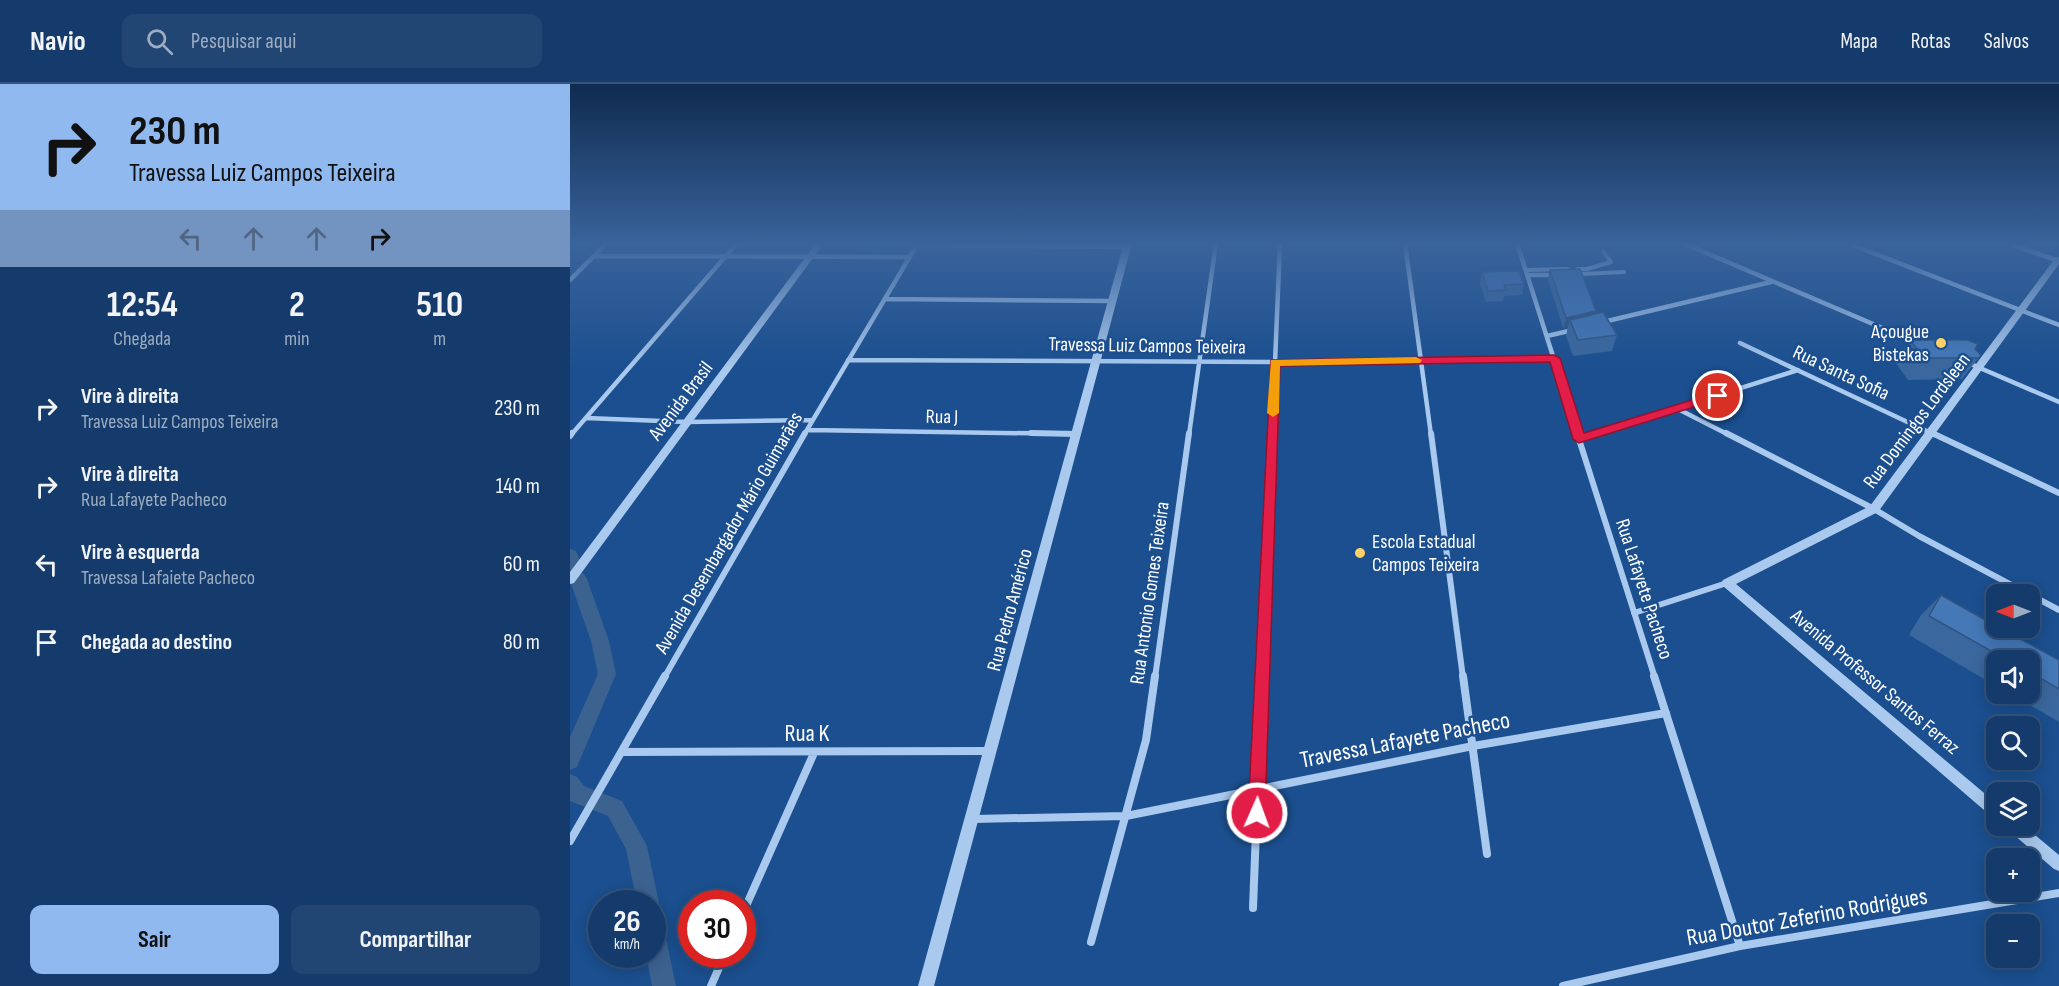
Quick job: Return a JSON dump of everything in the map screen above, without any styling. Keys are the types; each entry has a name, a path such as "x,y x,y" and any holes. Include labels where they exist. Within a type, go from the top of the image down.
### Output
{"street":[{"path":"570,436 701,285"},
{"name":"Avenida Brasil","path":"570,580 789,285"},
{"name":"Avenida Desembargador Mário Guimarães","path":"570,842 893,285"},
{"name":"Rua Pedro Américo","path":"926,986 1117,285"},
{"name":"Rua Antonio Gomes Teixeira","path":"1091,942 1146,740 1210,285"},
{"path":"1253,908 1278,285"},
{"path":"1410,285 1487,854"},
{"name":"Rua Lafayete Pacheco","path":"1531,285 1740,946"},
{"path":"1592,325 1759,285"},
{"path":"1779,285 1924,345"},
{"path":"1955,285 2059,325"},
{"name":"Rua Domingos Lordsleen","path":"1634,613 1727,583 1874,509 2041,285"},
{"path":"885,298 1113,300"},
{"path":"1547,336 1581,328"},
{"name":"Rua Santa Sofia","path":"1740,343 2059,493"},
{"name":"Travessa Luiz Campos Teixeira","path":"848,360 1275,362 1554,358"},
{"path":"1957,359 2059,402"},
{"path":"1579,439 1798,369"},
{"path":"1678,409 1874,509 1919,536 2059,610"},
{"path":"586,418 687,422 813,420"},
{"name":"Rua J","path":"808,430 1076,434"},
{"name":"Avenida Professor Santos Ferraz","path":"1727,583 1986,803"},
{"name":"Travessa Lafayete Pacheco","path":"973,819 1126,816 1473,746 1666,713"},
{"name":"Rua K","path":"622,752 991,751"},
{"path":"753,890 814,753"},
{"path":"2026,836 2059,864"},
{"name":"Rua Doutor Zeferino Rodrigues","path":"1563,986 1740,946 2059,894"},
{"path":"711,986 719,968"}],"building":[{"path":"1486,285 1504,285 1506,290 1488,291"},
{"path":"1555,285 1586,285 1596,311 1566,318"},
{"path":"1603,312 1617,335 1578,340 1570,320"},
{"path":"1910,340 1967,340 1978,344 1975,349 1981,355 1979,358 1924,358"},
{"path":"1941,595 1986,620 1986,638 2018,638 2059,660 2059,689 2040,678 2040,650 1989,650 1929,616"}],"waterway":[{"path":"570,556 573,566"},
{"path":"570,760 607,674 600,641 578,579"},
{"path":"570,784 577,794 615,808 636,846 645,890"},
{"path":"661,968 664,986"}],"slow traffic":[{"path":"1273,413 1275,362 1416,360"}],"place":[{"name":"Açougue Bistekas","path":"1941,343"},
{"name":"Escola Estadual Campos Teixeira","path":"1360,553"}],"route":[{"path":"1257,813 1275,362 1554,358 1579,439 1718,396"}]}
